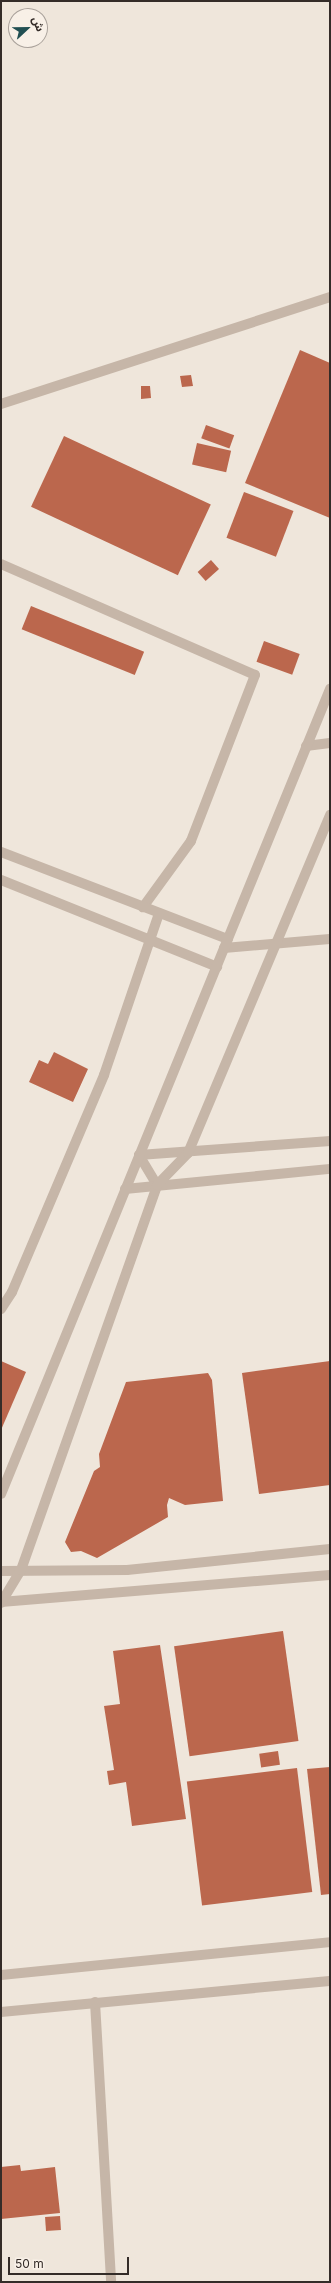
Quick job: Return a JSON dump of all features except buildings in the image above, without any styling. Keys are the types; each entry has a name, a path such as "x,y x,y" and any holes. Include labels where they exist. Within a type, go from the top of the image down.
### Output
{"street":[{"path":"1,404 330,297"},
{"path":"1,564 255,675 191,841 143,906"},
{"path":"1,1494 306,746 326,707 330,688"},
{"path":"306,746 330,743"},
{"path":"1,1602 21,1570 157,1185 188,1153 330,815"},
{"path":"1,852 143,906 226,943 276,943 330,939"},
{"path":"1,880 149,938 217,967"},
{"path":"1,1308 12,1292 104,1075 149,938 159,913"},
{"path":"139,1155 188,1153 330,1141"},
{"path":"139,1155 157,1185"},
{"path":"125,1190 157,1185 330,1169"},
{"path":"1,1571 127,1570 330,1549"},
{"path":"1,1602 330,1574"},
{"path":"1,1975 330,1942"},
{"path":"2,2014 95,2002 330,1981"},
{"path":"95,2002 111,2282"}]}
